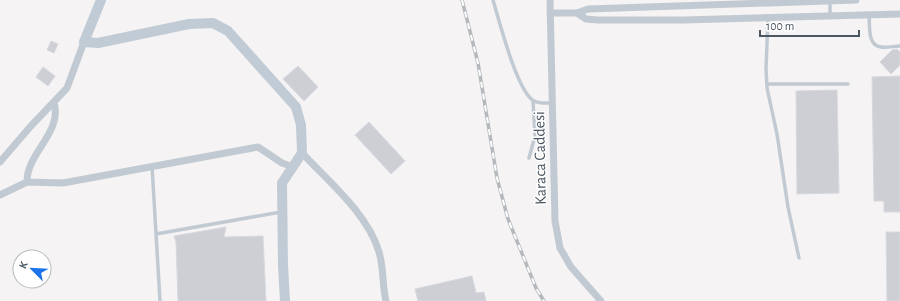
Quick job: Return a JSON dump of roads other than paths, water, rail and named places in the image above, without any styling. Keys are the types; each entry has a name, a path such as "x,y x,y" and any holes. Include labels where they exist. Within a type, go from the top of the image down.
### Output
{"street":[{"path":"0,162 30,127 67,88 101,0"},
{"name":"Karaca Caddesi","path":"550,0 555,221 560,248 571,267 601,301"},
{"path":"550,13 577,14 588,9 856,0"},
{"path":"577,14 586,19 598,20 768,18 900,14"},
{"path":"84,42 98,43 189,24 213,23 228,31 296,106 301,125 302,153 282,183 285,301"},
{"path":"27,182 26,173 29,166 50,131 55,116 54,103"},
{"path":"0,195 27,182 62,183 258,147 282,163 293,167"},
{"path":"302,153 355,209 367,224 376,242 382,260 386,301"}],"lane":[{"path":"493,0 511,59 524,91 533,101 540,103 553,103"},
{"path":"830,0 830,16"},
{"path":"869,15 870,38 876,46 881,48 900,46"},
{"path":"768,18 766,54 767,84 780,152 788,207 799,258"},
{"path":"767,84 848,84"},
{"path":"529,158 535,136 533,101"},
{"path":"152,166 160,301"},
{"path":"156,234 282,212"}],"railway":[{"path":"462,0 478,63 497,178 508,219 536,288 544,301"}]}
